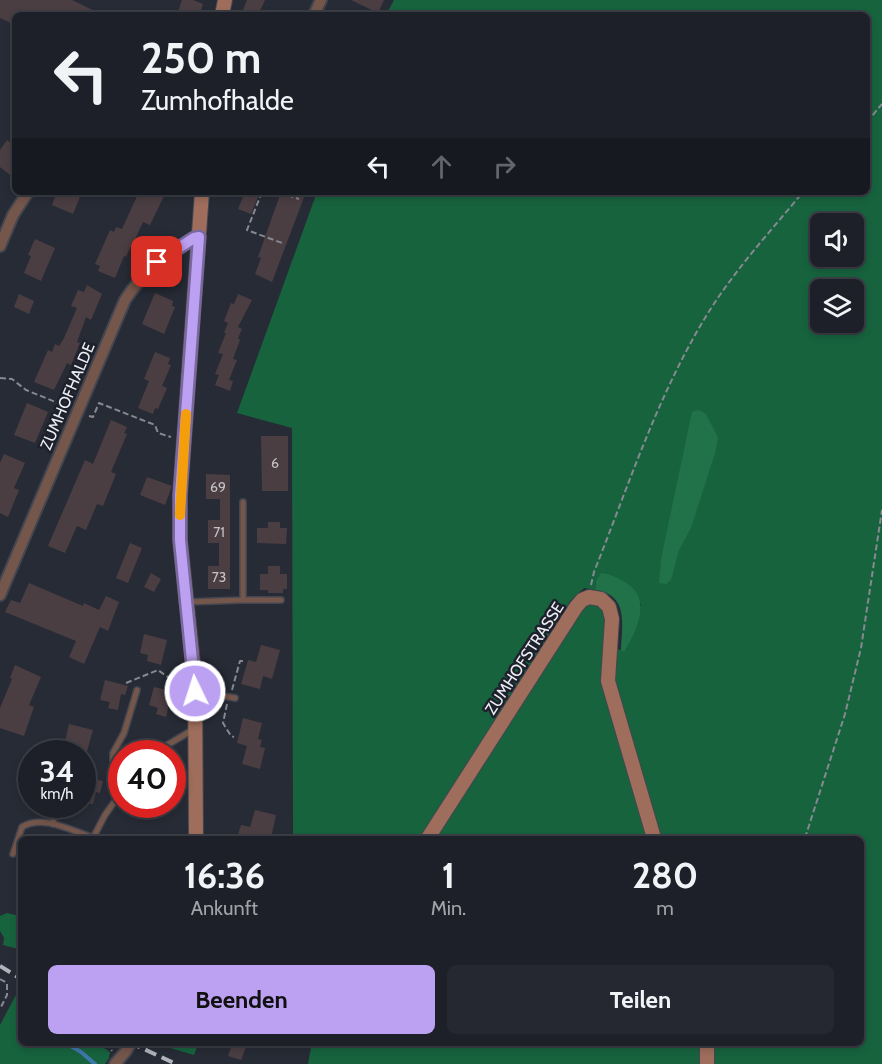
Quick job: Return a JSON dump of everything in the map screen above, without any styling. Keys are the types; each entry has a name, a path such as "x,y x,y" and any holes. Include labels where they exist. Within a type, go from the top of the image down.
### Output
{"street":[{"path":"0,246 13,215 26,195"},
{"path":"196,836 195,691 180,540 180,495 202,195"},
{"name":"ZUMHOFHALDE","path":"0,595 125,300 134,286 157,262 199,237"},
{"name":"ZUMHOFSTRASSE","path":"429,836 570,615 582,600 589,597 601,599 609,608 612,619 608,681 653,836"},
{"path":"115,1064 129,1046"},
{"path":"707,1046 707,1064"}],"lane":[{"path":"243,502 243,600"},
{"path":"186,602 281,600"},
{"path":"120,740 137,690"},
{"path":"195,691 235,698"},
{"path":"175,740 195,728"},
{"path":"94,836 108,814"},
{"path":"53,824 54,818"},
{"path":"19,836 22,826 36,821 53,824 87,836"},
{"path":"13,854 18,838"}],"path":[{"path":"870,118 882,104"},
{"path":"261,195 247,230 282,243"},
{"path":"287,195 298,199"},
{"path":"589,597 594,572 666,391 711,309 731,280 801,195"},
{"path":"0,378 12,379 26,390 70,408"},
{"path":"84,414 93,417 99,403 155,425 158,432 177,438"},
{"path":"806,836 851,692 861,648 882,510"},
{"path":"126,683 158,670 176,683 185,680"},
{"path":"0,979 7,983 7,995 0,1009"}],"green space":[{"path":"394,0 882,0 882,1064 708,1064 710,1046 864,1046 864,836 654,836 613,680 613,649 626,650 641,604 596,581 595,590 584,588 570,601 542,654 424,836 293,836 292,428 237,413 316,195 870,195 870,12 388,12"},
{"path":"698,410 706,414 718,438 715,453 691,528 679,550 671,580 666,584 659,583 661,559 692,412"},
{"path":"601,573 623,581 638,595 640,613 638,623 625,651 621,651 622,621 618,604 606,593 595,590 596,581"},
{"path":"587,601 601,605 606,615 604,679 647,836 433,836"},
{"path":"7,913 18,916 18,949 3,945 0,916"},
{"path":"18,993 18,1046 101,1046 110,1052 105,1064 0,1064 0,1025"},
{"path":"163,1046 201,1046 197,1047 194,1055"},
{"path":"311,1046 700,1046 700,1064 308,1064"}],"building":[{"path":"0,0 72,0 97,12 12,12 12,24 0,18"},
{"path":"182,0 193,0 203,4 201,12 178,12"},
{"path":"247,0 265,0 259,12 242,12"},
{"path":"351,0 384,0 378,12"},
{"path":"7,140 12,144 12,177 0,167 0,150"},
{"path":"56,195 81,195 73,214 52,205"},
{"path":"138,195 165,195 150,225 143,222 115,278 98,271 100,266 95,264 110,230 114,232 116,227 122,229"},
{"path":"244,195 259,195 251,214 238,209"},
{"path":"280,195 305,195 272,282 255,274 261,258 258,257"},
{"path":"35,239 55,248 41,281 24,273"},
{"path":"87,285 102,294 91,320 86,317 77,342 80,343 71,365 67,363 54,390 34,382 48,350 52,352 55,344 59,346 64,338 77,308 71,306 78,290 84,292"},
{"path":"155,293 173,301 172,306 175,307 164,334 142,324"},
{"path":"19,294 34,301 29,314 14,307"},
{"path":"238,294 252,300 238,327 242,329 233,359 237,360 229,380 233,381 230,391 215,385 219,375 215,374 223,354 218,353 228,323 224,321 231,303 234,304"},
{"path":"155,352 170,358 168,364 171,365 162,386 167,388 158,409 155,408 153,414 138,408 149,381 144,379"},
{"path":"27,403 48,412 35,443 14,435"},
{"path":"111,420 127,427 124,433 127,434 111,472 116,474 103,506 97,504 86,530 77,526 65,553 48,546 85,460 93,464"},
{"path":"261,436 288,436 288,491 262,491"},
{"path":"4,454 25,463 14,488 19,490 8,517 0,513 0,463"},
{"path":"206,474 230,475 230,589 208,589 208,566 219,566 219,543 208,543 208,520 220,520 220,499 206,499"},
{"path":"147,477 172,486 165,505 140,495"},
{"path":"268,522 280,522 280,528 287,528 286,544 257,543 257,528 268,528"},
{"path":"130,543 142,548 128,583 116,578"},
{"path":"268,566 280,566 280,574 287,574 287,589 283,589 283,593 268,593 268,590 260,590 260,574 268,574"},
{"path":"151,573 161,579 154,592 144,587"},
{"path":"29,583 83,606 84,603 99,610 106,596 119,602 108,631 100,627 84,664 69,657 76,641 5,612 11,600 20,603"},
{"path":"144,634 167,640 161,665 147,661 148,655 140,653"},
{"path":"261,645 280,650 272,679 263,676 260,689 241,684 248,660 256,662"},
{"path":"15,665 41,677 29,705 34,707 24,736 0,728 0,708"},
{"path":"105,680 128,686 125,695 121,694 118,710 108,708 110,702 100,700"},
{"path":"154,687 176,692 174,702 170,701 166,717 156,714 158,708 149,705"},
{"path":"243,718 262,723 258,739 262,740 260,747 265,748 260,769 242,764 247,746 237,743"},
{"path":"69,724 93,730 90,740 65,740"},
{"path":"96,779 103,781 100,793 96,792"},
{"path":"255,810 276,815 271,836 238,836 241,825 250,827"},
{"path":"232,1046 246,1046 241,1060 228,1056"}],"waterway":[{"path":"71,1046 95,1064"}],"railway":[{"path":"0,966 18,977"},
{"path":"138,1046 176,1064"}],"slow traffic":[{"path":"180,515 186,414"}],"route":[{"path":"157,262 199,237 180,495 180,540 195,691"}]}
